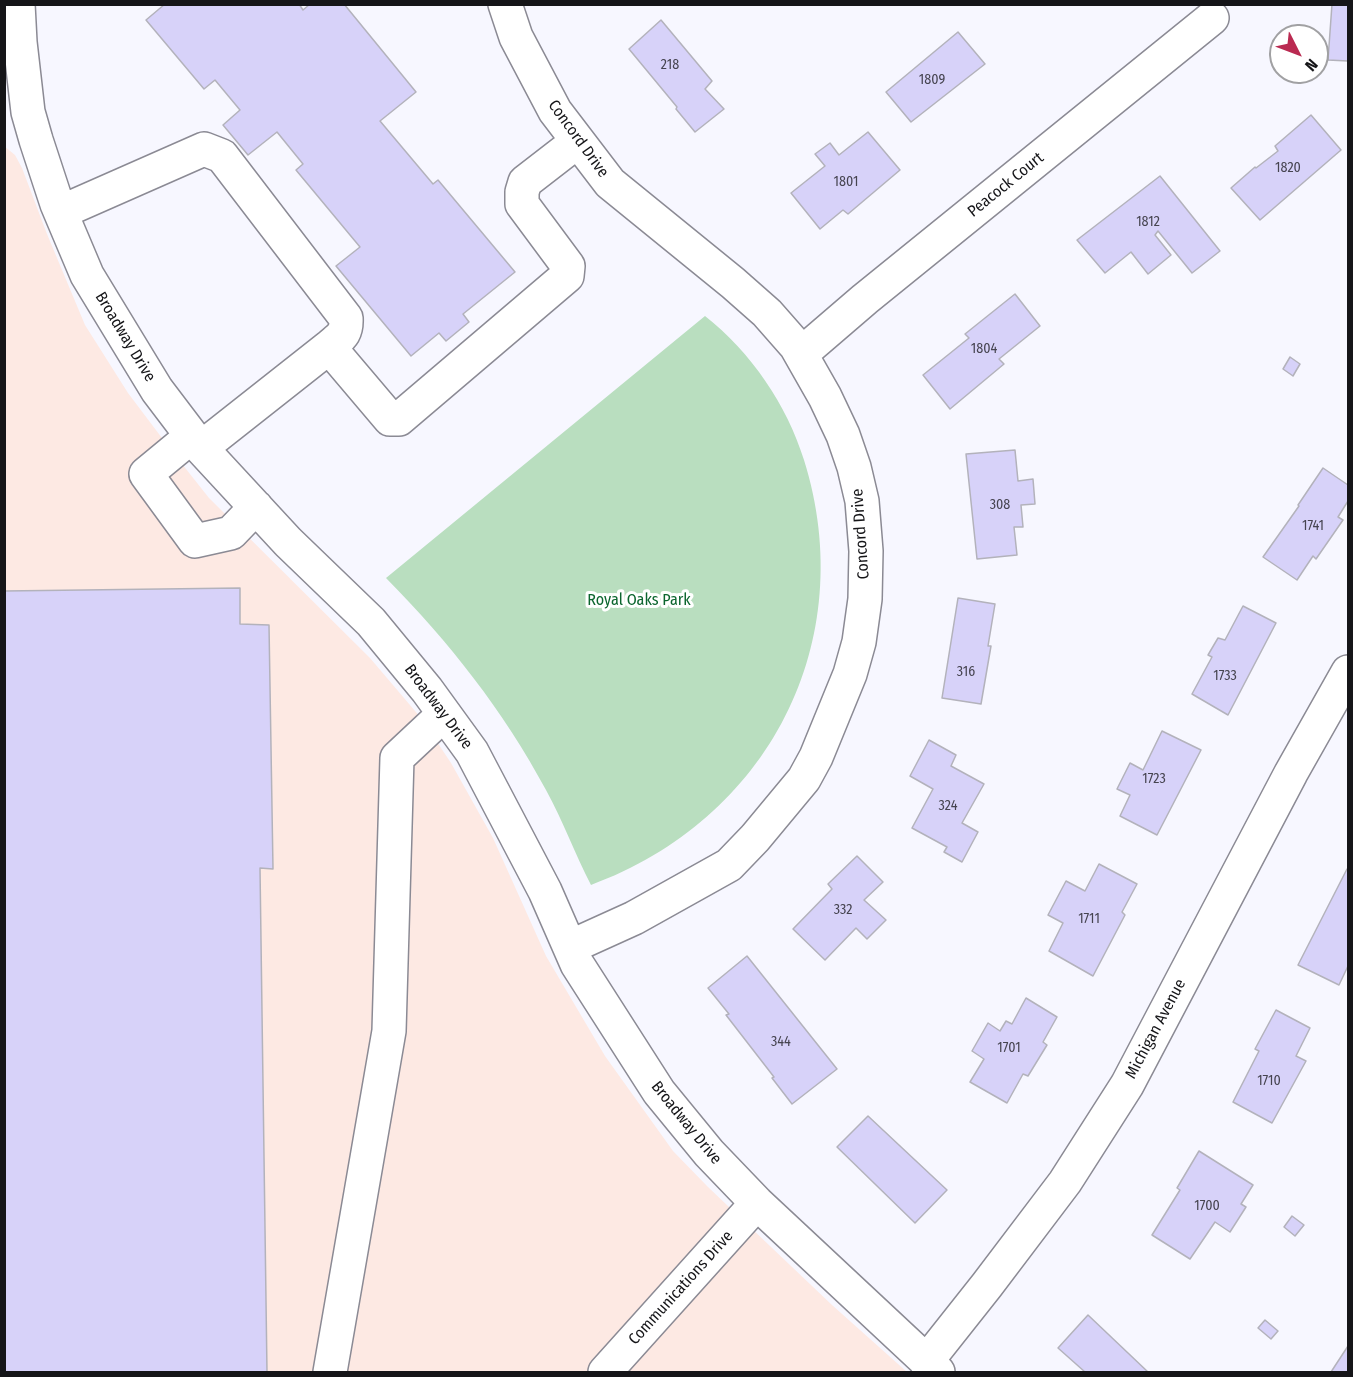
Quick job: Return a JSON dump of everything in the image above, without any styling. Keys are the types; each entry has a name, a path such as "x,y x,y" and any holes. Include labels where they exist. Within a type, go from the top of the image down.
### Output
{"street":[{"name":"Broadway Drive","path":"18,4 20,42 16,114 36,140 61,212 87,275 157,390 197,442 288,542 372,622 427,690 472,752 545,891 578,964 659,1092 709,1153 758,1203 932,1367"},
{"name":"Concord Drive","path":"505,4 516,37 555,111 610,183 733,283 767,313 796,346 825,397 843,435 854,467 862,501 866,551 865,599 859,642 850,674 816,757 804,779 755,838 729,865 634,918 570,947"},
{"name":"Peacock Court","path":"801,354 1212,18"},
{"path":"328,346 390,419 399,419 567,276 568,266 522,204 522,192 525,182 578,141"},
{"path":"61,212 204,149 222,156 346,318 345,333 197,442 146,474 195,541 231,533 256,507"},
{"name":"Michigan Avenue","path":"932,1367 980,1293 1065,1182 1127,1086 1291,773 1348,672"},
{"path":"330,1372 389,1031 397,758 444,714"},
{"name":"Communications Drive","path":"605,1372 758,1203"}],"shaded area":[{"path":"4,146 15,155 22,168 85,325 128,393 209,498 370,658 421,718 451,763 493,838 546,956 605,1056 673,1151 832,1305 907,1372 5,1372"}],"green space":[{"name":"Royal Oaks Park","path":"705,316 737,346 765,381 788,419 804,460 818,528 820,594 808,657 785,716 751,770 707,817 653,856 591,885 552,802 512,732 474,678 432,627 386,578"}],"building":[{"path":"165,4 299,4 303,10 310,4 344,4 416,92 380,121 433,184 438,180 515,272 463,314 469,322 446,341 439,333 411,356 336,266 360,247 296,170 303,164 277,132 248,155 223,125 240,110 215,80 204,89 146,20"},
{"path":"1332,4 1348,4 1348,61 1329,60"},
{"path":"661,20 712,81 705,89 724,109 695,132 629,49"},
{"path":"958,32 985,64 911,122 886,92"},
{"path":"1311,115 1341,150 1260,220 1231,188 1278,151 1275,146"},
{"path":"868,132 900,170 848,214 843,210 820,229 791,193 825,166 815,154 830,143 839,155"},
{"path":"1160,176 1220,251 1192,273 1158,231 1155,235 1171,255 1148,274 1131,252 1105,273 1077,240"},
{"path":"1015,294 1040,326 999,359 1004,364 950,409 923,375 969,338 965,334"},
{"path":"1290,357 1300,364 1293,376 1283,369"},
{"path":"1015,450 1018,481 1033,479 1035,504 1021,505 1023,527 1014,527 1017,555 977,559 966,454"},
{"path":"1323,468 1348,485 1348,501 1338,517 1343,520 1316,559 1313,556 1297,580 1263,557"},
{"path":"240,588 240,624 269,625 273,869 260,868 267,1372 4,1372 4,591"},
{"path":"958,598 995,604 988,646 991,646 981,704 942,698"},
{"path":"1243,606 1276,623 1228,715 1192,694 1212,657 1208,655 1218,638 1225,640"},
{"path":"1162,731 1201,750 1157,835 1120,816 1130,795 1117,789 1130,763 1143,770"},
{"path":"929,740 956,755 951,766 984,784 962,823 978,832 962,862 944,852 947,847 912,828 933,789 910,776"},
{"path":"857,856 883,882 864,900 886,920 867,939 856,928 825,960 793,929 832,889 828,884"},
{"path":"1099,864 1137,884 1122,912 1125,915 1093,976 1049,951 1063,923 1048,915 1066,881 1085,891"},
{"path":"1347,869 1348,966 1339,985 1298,965"},
{"path":"747,956 837,1069 792,1104 708,988"},
{"path":"1026,998 1057,1017 1043,1042 1047,1045 1028,1076 1023,1074 1007,1103 970,1082 984,1059 972,1051 988,1023 1000,1031 1006,1021 1012,1024"},
{"path":"1276,1010 1310,1028 1296,1056 1306,1061 1272,1123 1233,1102 1259,1051 1255,1049"},
{"path":"868,1116 947,1190 915,1223 837,1147"},
{"path":"1199,1151 1253,1185 1241,1204 1246,1207 1230,1232 1215,1222 1190,1259 1152,1235 1180,1190 1177,1188"},
{"path":"1292,1216 1304,1225 1295,1236 1284,1227"},
{"path":"1088,1315 1148,1372 1085,1372 1058,1348"},
{"path":"1265,1320 1278,1331 1271,1339 1258,1328"},
{"path":"1348,1346 1348,1372 1331,1372"}]}
